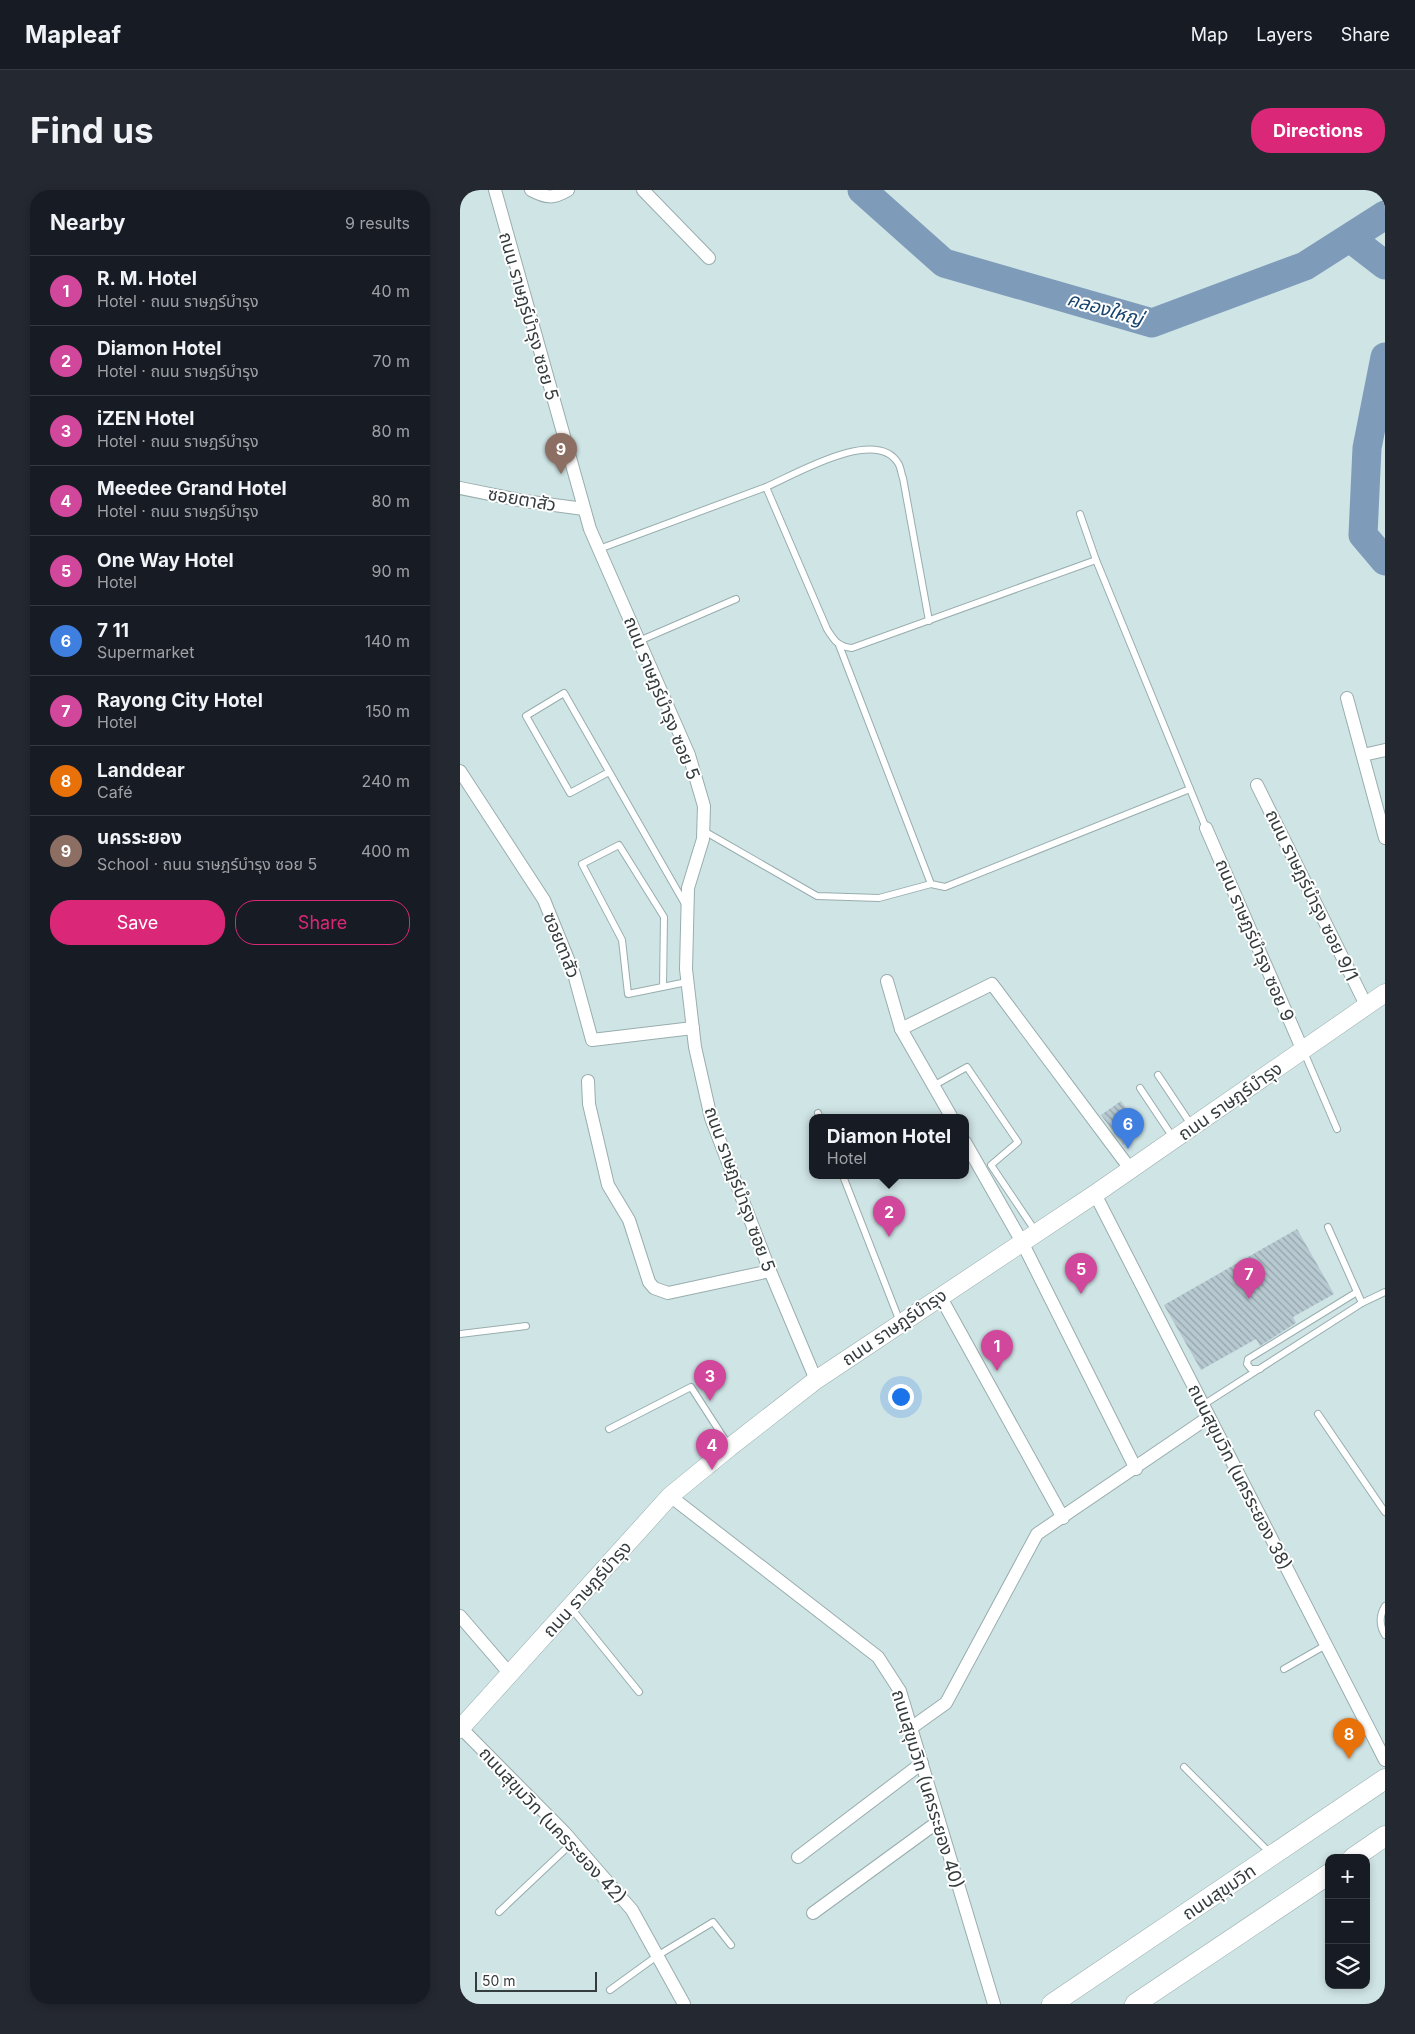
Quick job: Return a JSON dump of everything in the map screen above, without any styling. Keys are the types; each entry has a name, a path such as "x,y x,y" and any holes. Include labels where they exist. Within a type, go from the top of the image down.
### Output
{"main road":[{"name":"ถนนสุขุมวิท","path":"1052,2004 1385,1779"},
{"path":"1359,1854 1385,1836"},
{"path":"1135,2004 1325,1877"}],"street":[{"name":"ถนน ราษฎร์บำรุง ซอย 5","path":"495,190 584,509 599,550 689,755 704,806 703,835 688,888 687,907 687,982 693,1028 712,1118 770,1271 816,1380"},
{"path":"531,190 545,198 556,197 568,190"},
{"path":"643,190 709,258"},
{"name":"ซอยตาสัว","path":"460,488 524,501 584,509"},
{"path":"1347,698 1385,838"},
{"path":"1363,755 1385,750"},
{"name":"ซอยตาสัว","path":"461,774 544,900 574,974 592,1040 693,1028"},
{"name":"ถนน ราษฎร์บำรุง ซอย 9/1","path":"1257,784 1366,1005"},
{"name":"ถนน ราษฎร์บำรุง ซอย 9","path":"1206,828 1303,1051"},
{"path":"887,981 901,1029 950,1114"},
{"path":"901,1029 992,984 1131,1170"},
{"name":"ถนน ราษฎร์บำรุง","path":"460,1728 670,1496 730,1447 816,1380 1193,1128 1385,993"},
{"path":"588,1081 589,1104 608,1185 629,1220 649,1282 654,1288 668,1293 770,1271"},
{"path":"969,1148 1030,1238 1136,1468"},
{"name":"ถนนสุขุมวิท (นครระยอง 38)","path":"1095,1194 1385,1760"},
{"path":"940,1296 1063,1518"},
{"path":"911,1728 946,1704 1037,1534 1209,1417"},
{"name":"ถนนสุขุมวิท (นครระยอง 40)","path":"670,1496 878,1657 900,1691 994,2004"},
{"path":"460,1616 510,1674"},
{"name":"ถนนสุขุมวิท (นครระยอง 42)","path":"460,1728 573,1842 632,1910 684,2004"},
{"path":"798,1857 922,1763"},
{"path":"813,1913 939,1821"}],"lane":[{"path":"599,550 766,487 854,450 878,449 890,454 898,463 903,478 929,621"},
{"path":"766,487 827,629 842,647 852,648 865,645 1096,560"},
{"path":"1080,514 1096,560 1206,828"},
{"path":"639,642 736,599"},
{"path":"839,644 931,884"},
{"path":"610,772 570,793 526,716 564,693 610,772 687,907"},
{"path":"703,835 817,896 879,898 931,884 945,887 1190,789"},
{"path":"663,986 664,917 620,845 582,864 622,940 628,994 687,982"},
{"path":"1303,1051 1337,1129"},
{"path":"934,1086 967,1067 1018,1142 991,1165 1030,1238"},
{"path":"1158,1075 1193,1128"},
{"path":"1140,1088 1174,1140"},
{"path":"844,1179 901,1323"},
{"path":"1328,1227 1362,1303"},
{"path":"1260,1369 1251,1369 1247,1364 1248,1360 1358,1292"},
{"path":"1203,1405 1362,1303 1385,1292"},
{"path":"460,1334 526,1326"},
{"path":"609,1429 691,1387 730,1447"},
{"path":"1318,1414 1385,1512"},
{"path":"1385,1606 1380,1615 1381,1629 1385,1635"},
{"path":"570,1607 639,1692"},
{"path":"1284,1669 1326,1645"},
{"path":"1184,1767 1259,1839 1272,1855"},
{"path":"499,1912 573,1842"},
{"path":"610,1990 657,1956 713,1922 731,1945"}],"building":[{"path":"1121,1101 1143,1131 1123,1145 1101,1115"},
{"path":"1297,1229 1334,1294 1293,1317 1296,1323 1260,1346 1256,1339 1201,1370 1164,1305"}],"waterway":[{"name":"คลองใหญ่","path":"862,190 944,263 1152,323 1305,266 1385,215"},
{"path":"1350,238 1385,265"},
{"path":"1385,357 1367,448 1363,535 1385,561"}],"place":[{"name":"นครระยอง","path":"561,474"},
{"name":"7 11","path":"1128,1149"},
{"name":"Diamon Hotel","path":"889,1237"},
{"name":"One Way Hotel","path":"1081,1294"},
{"name":"Rayong City Hotel","path":"1249,1299"},
{"name":"R. M. Hotel","path":"997,1371"},
{"name":"iZEN Hotel","path":"710,1401"},
{"name":"Meedee Grand Hotel","path":"712,1470"},
{"name":"Landdear","path":"1349,1759"}]}
